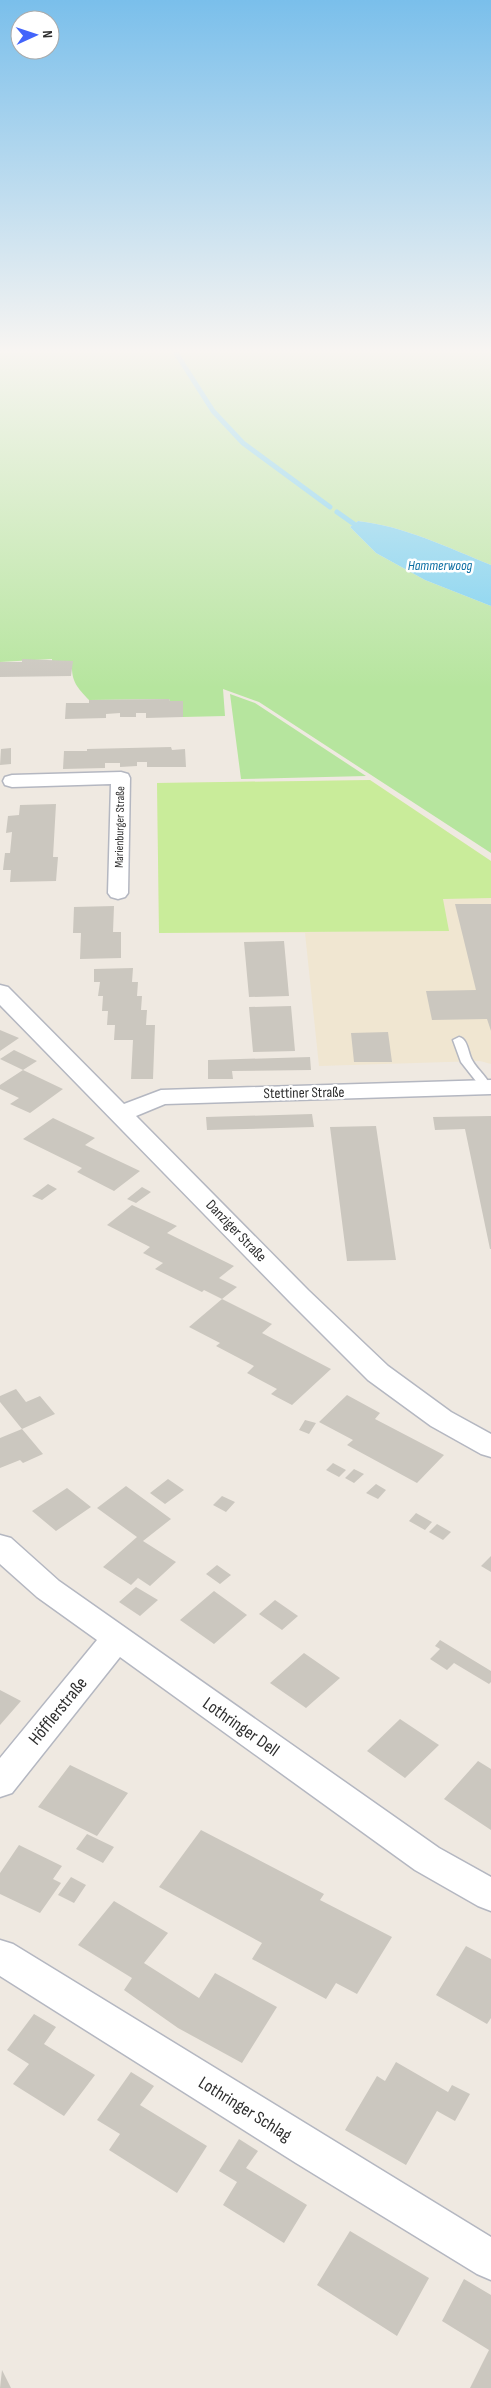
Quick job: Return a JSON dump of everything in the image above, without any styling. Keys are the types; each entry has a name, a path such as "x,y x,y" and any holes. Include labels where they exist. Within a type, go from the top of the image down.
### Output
{"street":[{"name":"Marienburger Straße","path":"6,784 25,764"},
{"name":"Marienburger Straße","path":"6,784 121,778 118,893"},
{"name":"Danziger Straße","path":"0,992 299,1296 378,1373 441,1419 491,1447"},
{"name":"Stettiner Straße","path":"120,1114 161,1096 489,1088"},
{"name":"Lothringer Dell","path":"0,1546 48,1589 427,1859 491,1895"},
{"name":"Höfflerstraße","path":"0,1783 117,1638"},
{"name":"Lothringer Schlag","path":"0,1956 310,2150 491,2260"}],"lane":[{"path":"458,1040 467,1062 489,1088"}],"shaded area":[{"path":"370,780 491,861 491,1064 480,1061 319,1066 305,933 159,933 157,783"}],"green space":[{"path":"0,464 491,464 491,565 426,538 392,528 358,521 350,527 376,553 425,580 491,606 491,853 259,702 223,689 225,716 183,717 183,702 170,701 169,699 89,700 75,683 72,674 72,661 52,661 52,659 0,662"},
{"path":"230,694 255,703 366,776 241,779"},
{"path":"370,780 491,861 491,898 443,899 449,931 159,933 157,783"}],"water":[{"name":"Hammerwoog","path":"358,521 409,533 491,565 491,606 425,580 376,553 350,527"}],"building":[{"path":"22,659 73,661 71,676 0,677 0,662 22,662"},
{"path":"169,699 170,701 183,701 183,717 146,718 146,713 136,713 136,717 120,717 120,713 106,714 106,718 65,719 66,703 89,703 89,700"},
{"path":"171,747 172,750 185,749 186,767 147,767 147,762 137,762 137,766 120,767 120,763 105,763 105,768 63,769 64,751"},
{"path":"11,748 11,764 0,765 1,749"},
{"path":"56,804 53,857 58,857 56,881 10,882 11,870 3,870 5,853 10,853 11,843 12,832 6,833 8,816 19,815 20,805"},
{"path":"455,904 491,904 491,1031 487,1019 432,1020 426,991 476,990"},
{"path":"114,906 113,932 121,932 121,958 80,959 81,933 73,933 74,907"},
{"path":"284,941 289,996 249,997 244,942"},
{"path":"133,968 132,982 138,982 137,996 142,996 141,1010 147,1010 146,1025 155,1025 153,1079 131,1079 133,1040 114,1040 115,1025 107,1025 108,1011 102,1011 103,996 98,996 100,982 94,982 94,969"},
{"path":"291,1006 295,1051 253,1052 249,1007"},
{"path":"0,1030 19,1038 0,1051"},
{"path":"388,1032 392,1062 354,1062 351,1033"},
{"path":"14,1050 37,1061 23,1070 0,1059"},
{"path":"310,1057 311,1070 232,1071 233,1079 208,1079 208,1060"},
{"path":"23,1070 63,1089 30,1113 10,1104 19,1098 0,1089 0,1085"},
{"path":"312,1114 314,1127 207,1130 206,1117"},
{"path":"491,1116 490,1249 465,1129 435,1130 433,1117"},
{"path":"53,1118 95,1138 85,1145 140,1171 114,1191 77,1172 82,1168 23,1139"},
{"path":"376,1126 396,1260 347,1261 330,1127"},
{"path":"48,1184 57,1189 42,1200 32,1196"},
{"path":"142,1187 151,1192 136,1203 127,1199"},
{"path":"132,1205 177,1226 167,1233 234,1266 219,1278 237,1287 222,1299 204,1290 202,1292 155,1269 163,1263 143,1253 150,1247 107,1225"},
{"path":"222,1299 272,1324 262,1333 331,1369 292,1405 271,1394 277,1389 247,1373 254,1366 216,1346 220,1343 189,1327"},
{"path":"16,1389 26,1402 40,1396 55,1414 22,1429 0,1402 0,1396"},
{"path":"347,1395 380,1413 375,1419 444,1455 417,1483 347,1445 353,1440 319,1422"},
{"path":"305,1420 316,1423 309,1434 299,1430"},
{"path":"22,1429 43,1454 23,1463 20,1460 0,1468 0,1438"},
{"path":"333,1463 346,1470 339,1477 326,1470"},
{"path":"354,1469 364,1474 354,1483 345,1478"},
{"path":"168,1479 184,1490 165,1504 150,1493"},
{"path":"376,1484 386,1490 378,1499 366,1493"},
{"path":"126,1486 171,1519 143,1541 176,1562 150,1586 138,1578 131,1585 103,1567 137,1537 97,1508"},
{"path":"67,1488 91,1507 56,1531 32,1511"},
{"path":"222,1496 235,1502 226,1512 213,1505"},
{"path":"416,1513 432,1522 425,1530 409,1521"},
{"path":"437,1524 451,1532 443,1540 429,1532"},
{"path":"491,1556 491,1572 481,1566"},
{"path":"217,1565 231,1575 220,1584 206,1574"},
{"path":"136,1587 158,1600 140,1616 119,1602"},
{"path":"214,1591 247,1615 214,1644 180,1620"},
{"path":"275,1600 298,1616 282,1630 259,1614"},
{"path":"440,1640 491,1671 491,1682 489,1684 454,1663 447,1670 430,1659 440,1649 435,1646"},
{"path":"304,1653 340,1678 306,1708 270,1683"},
{"path":"0,1690 21,1701 0,1725"},
{"path":"400,1719 439,1745 405,1778 367,1751"},
{"path":"478,1761 491,1769 491,1830 444,1799"},
{"path":"70,1765 128,1793 97,1836 38,1807"},
{"path":"201,1830 324,1894 320,1900 392,1937 357,1994 336,1983 326,1999 252,1959 262,1943 159,1887"},
{"path":"87,1834 114,1847 103,1863 76,1849"},
{"path":"19,1845 62,1866 53,1879 61,1883 40,1913 0,1894 0,1873"},
{"path":"71,1877 86,1885 74,1903 58,1895"},
{"path":"114,1901 168,1933 144,1963 199,1998 215,1973 277,2007 242,2063 178,2028 124,1990 132,1978 78,1945"},
{"path":"466,1946 491,1959 491,2018 487,2024 436,1995"},
{"path":"34,2014 56,2027 44,2044 95,2075 64,2116 13,2084 29,2064 7,2050"},
{"path":"396,2062 448,2092 452,2085 470,2094 455,2121 437,2111 406,2165 345,2130 377,2076 385,2081"},
{"path":"131,2072 154,2086 140,2105 207,2146 177,2193 109,2150 120,2134 97,2120"},
{"path":"239,2139 258,2151 246,2168 307,2205 284,2243 223,2205 237,2182 219,2171"},
{"path":"350,2231 429,2278 397,2336 317,2285"},
{"path":"464,2279 491,2295 491,2388 470,2388 489,2350 442,2321"},
{"path":"2,2370 11,2388 0,2388"}],"waterway":[{"path":"272,464 330,507"},
{"path":"337,512 354,524"}]}
